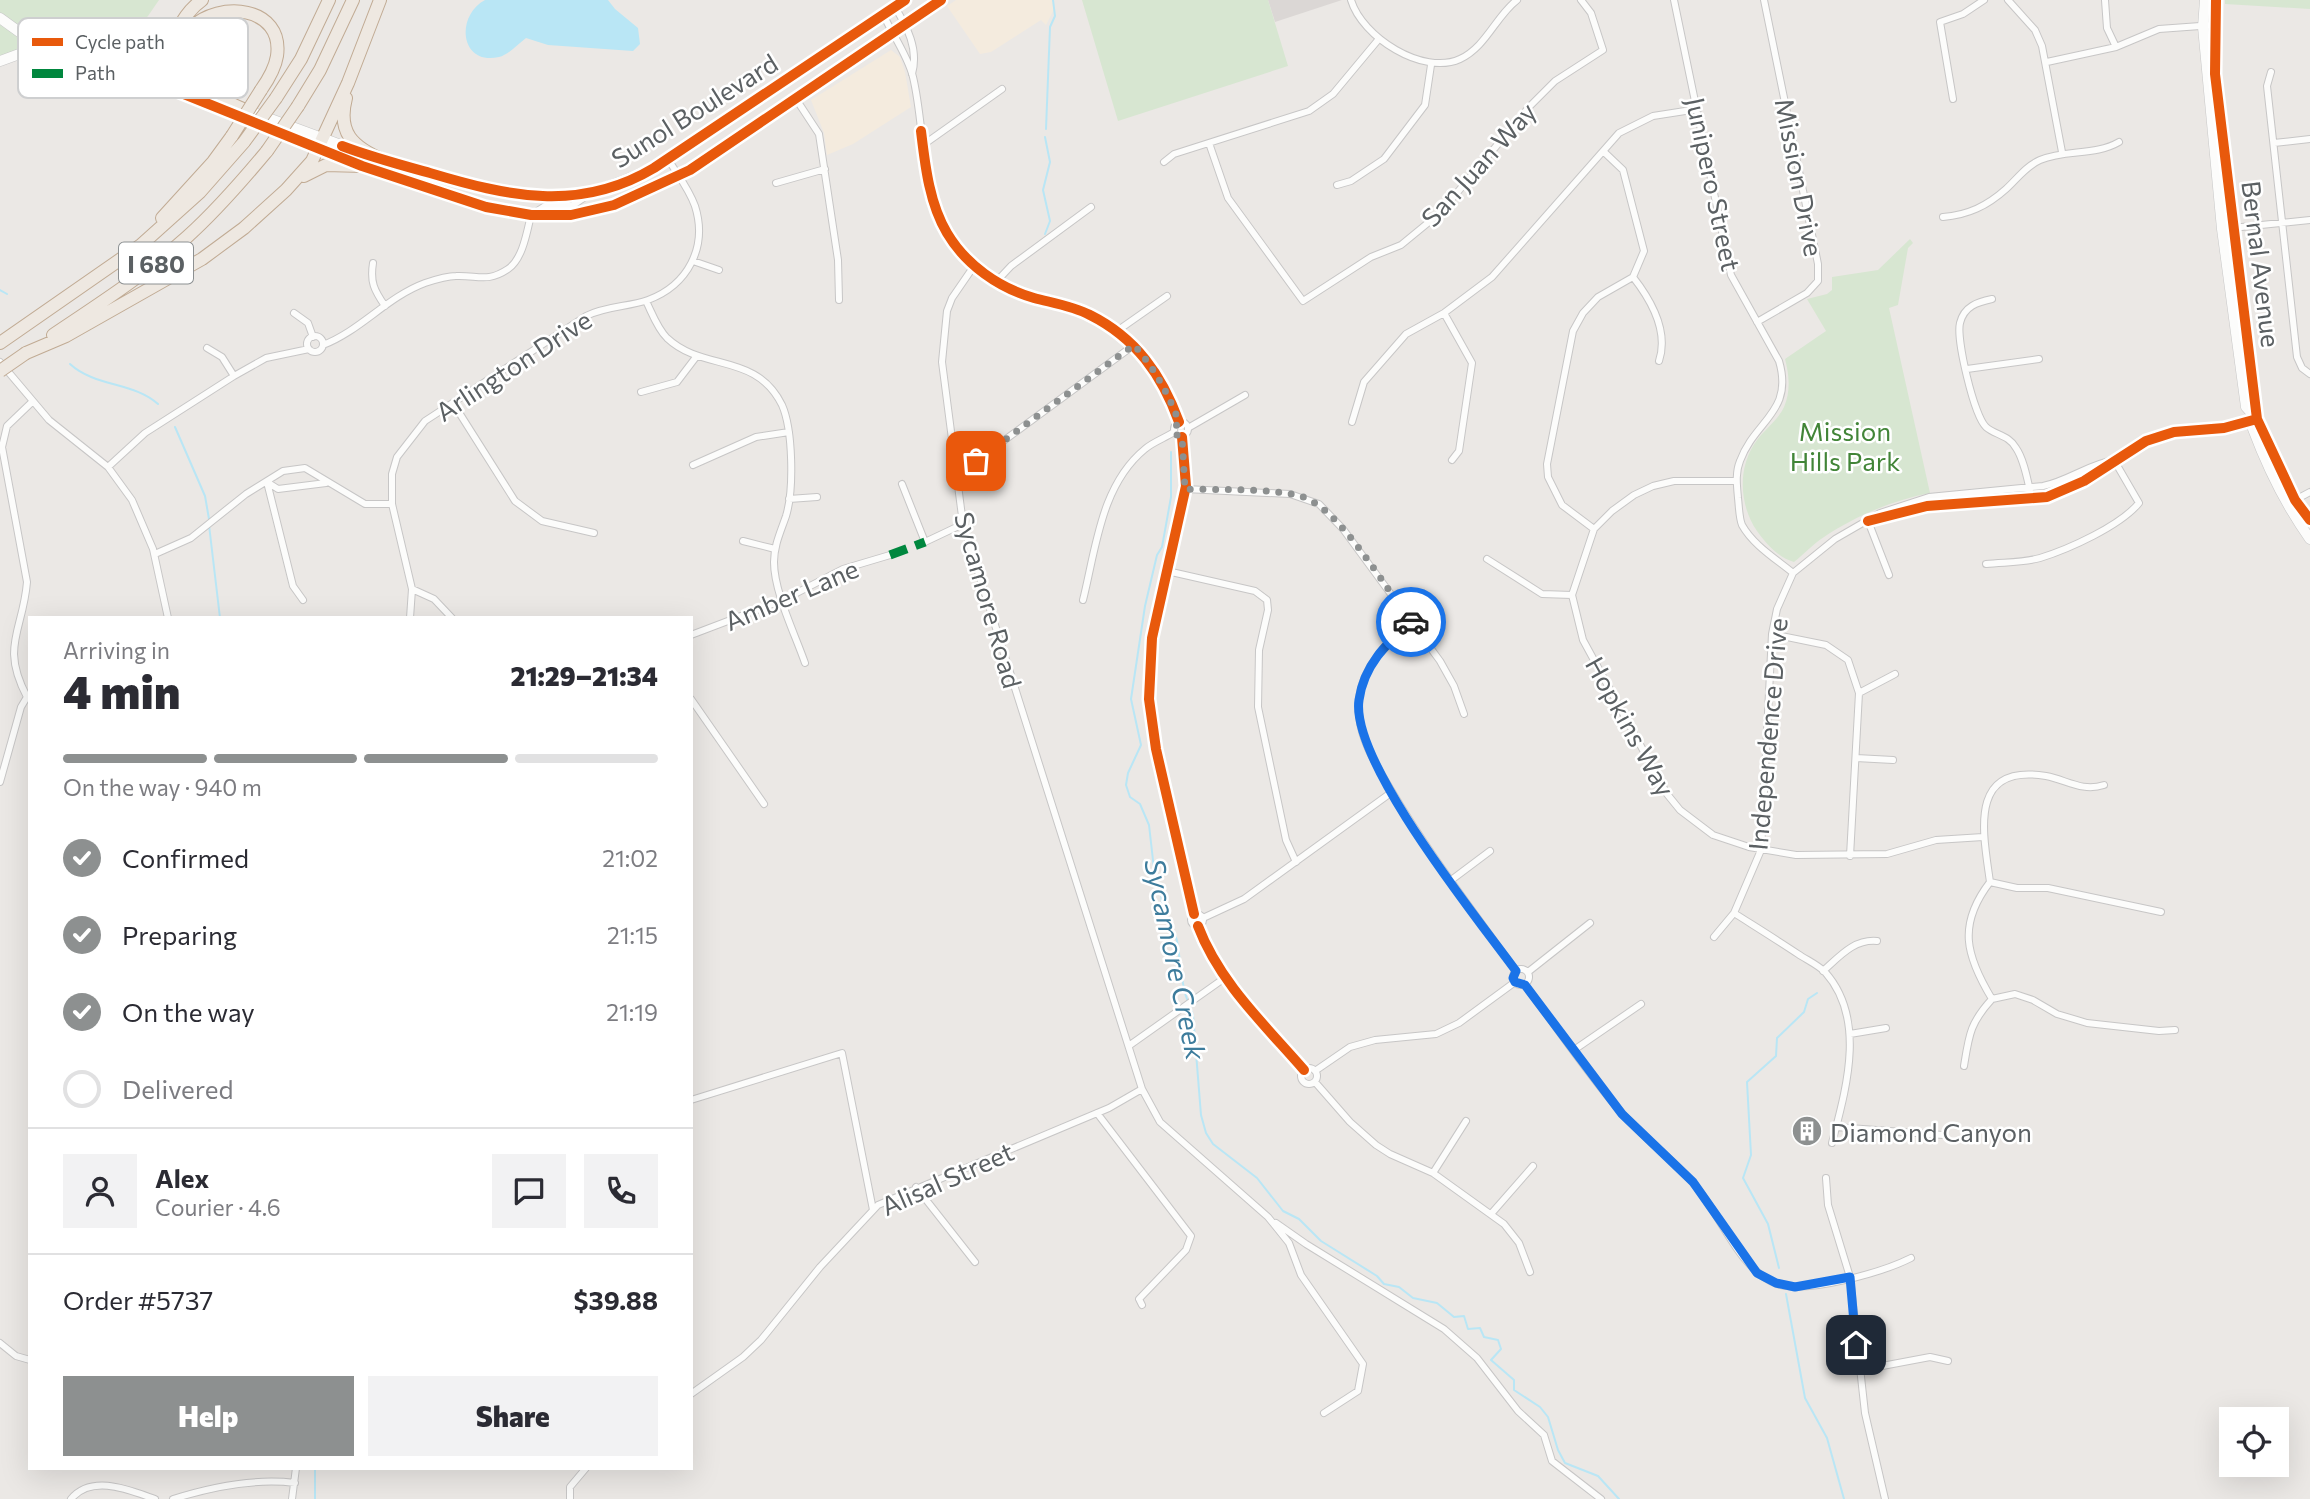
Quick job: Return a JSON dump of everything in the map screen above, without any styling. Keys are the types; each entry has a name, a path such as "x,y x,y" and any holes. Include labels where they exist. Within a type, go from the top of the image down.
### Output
{"highway":[{"path":"184,18 202,0"},
{"name":"I 680","path":"0,343 109,269 172,219 244,142 276,98 301,59 329,0"},
{"name":"I 680","path":"0,371 120,290 187,237 216,209 267,151 298,106 320,70 353,0"},
{"path":"258,215 305,170 348,83 380,0"},
{"path":"109,269 194,184 232,136 274,67 277,54 272,30 262,17 249,9 223,6 210,11 203,18"},
{"path":"348,83 343,108 347,133 353,143 363,151 383,160"},
{"path":"220,98 243,109"},
{"path":"26,353 66,336 176,275 223,245 317,168 341,163 362,166"}],"main road":[{"name":"Sunol Boulevard","path":"191,98 232,116 319,143 509,195 564,197 628,181 668,159 905,0"},
{"name":"Sunol Boulevard","path":"211,98 243,109 319,143 362,166 486,207 531,215 571,215 604,208 678,176 942,0"},
{"name":"Bernal Avenue","path":"2205,0 2257,421 2253,429 2267,467 2285,503 2310,538"},
{"name":"Bernal Avenue","path":"2216,0 2209,26 2222,229 2246,407 2262,426 2295,500 2310,520"},
{"path":"0,18 18,31"},
{"path":"0,61 18,54"}],"street":[{"path":"1351,0 1354,11 1378,40 1431,65 1461,59 1480,43 1517,0"},
{"name":"San Juan Way","path":"1209,143 1228,198 1303,301 1371,257 1401,244 1440,213 1530,106 1555,81 1603,50 1591,13 1581,0"},
{"name":"Junipero Street","path":"1674,0 1731,275 1780,361 1784,390 1774,412 1749,443 1739,463 1736,481 1741,523 1756,542 1793,573"},
{"name":"Mission Drive","path":"1756,321 1807,293 1818,281 1818,264 1764,0"},
{"path":"1953,99 1940,22 1963,14 1984,0"},
{"path":"2008,0 2035,30 2047,62 2062,152"},
{"path":"2105,0 2107,28 2116,47"},
{"path":"895,6 911,35 915,66 912,74"},
{"path":"883,14 912,74 931,192 946,231 960,253 996,282 1023,294 1073,308 1117,331 1134,345 1156,372 1179,422"},
{"path":"2047,62 2116,47 2160,29 2209,26"},
{"path":"1164,162 1174,154 1309,111 1333,94 1378,40"},
{"path":"1337,186 1351,181 1384,159 1425,105 1431,65"},
{"path":"2271,72 2267,86 2297,357 2302,368 2310,374"},
{"path":"923,145 1002,89"},
{"path":"796,99 818,134 838,260 839,300"},
{"path":"1352,422 1364,382 1406,334 1444,313 1492,277 1619,133 1653,116 1698,109"},
{"path":"2274,143 2310,139"},
{"path":"1943,217 1966,215 1982,207 2037,161 2062,152 2107,149 2119,142"},
{"path":"1594,529 1562,505 1553,492 1547,464 1573,331 1583,313 1598,297 1633,277 1644,251 1623,170 1603,151"},
{"path":"668,159 695,205 699,243 694,261 719,270"},
{"path":"776,183 825,169"},
{"name":"Sunol Boulevard","path":"531,215 545,206 572,206 592,192"},
{"path":"996,282 1011,266 1091,207"},
{"path":"107,467 145,433 266,358 309,349 316,352 323,345 338,339 385,306 424,284 457,276 486,279 511,268 522,248 531,215"},
{"path":"2222,229 2310,220"},
{"name":"Arlington Drive","path":"392,504 392,474 397,457 425,421 586,316 608,307 646,301 667,291 680,281 694,261"},
{"path":"373,263 373,288 385,306"},
{"name":"Sycamore Road","path":"974,266 952,298 947,311 943,351 963,524 1091,935 1130,1045 1142,1089 1160,1122 1269,1217"},
{"path":"1633,277 1650,299 1657,319 1663,348 1659,361"},
{"path":"1117,331 1167,296"},
{"path":"1992,299 1976,303 1966,310 1960,322 1959,337 1978,416 1986,427 2006,437 2017,449 2032,499"},
{"path":"646,301 667,338 696,357 745,368 761,379 783,408 789,432 789,499 775,549 774,575 806,663"},
{"path":"294,313 309,323 313,337"},
{"path":"1444,313 1472,363 1459,451 1452,460"},
{"path":"313,337 321,339 323,345"},
{"path":"309,349 307,342 313,337"},
{"path":"957,475 1134,345"},
{"path":"206,348 222,357 234,376"},
{"path":"641,392 677,382 696,357"},
{"path":"1967,369 2039,359"},
{"path":"0,362 32,402 65,434 107,467 132,500 155,554 169,616"},
{"path":"1182,437 1188,428 1245,396"},
{"path":"0,782 21,707 27,697 16,672 12,647 25,603 27,582 2,447 7,426 32,402"},
{"path":"453,402 515,501 542,521 594,533"},
{"name":"Independence Drive","path":"1868,521 1927,506 2032,499 2067,490 2114,460 2161,435 2224,428 2257,421"},
{"path":"1179,422 1188,428"},
{"path":"1174,432 1174,427 1179,422"},
{"path":"694,465 756,437 789,432"},
{"path":"1174,432 1182,437"},
{"path":"1083,600 1110,495 1119,478 1146,448 1174,432"},
{"path":"1182,437 1185,489 1152,638 1149,699 1156,749 1194,914 1191,922 1198,926 1206,946 1226,977 1304,1070"},
{"path":"1986,564 2038,559 2130,514 2139,503 2114,460"},
{"name":"Independence Drive","path":"1714,937 1734,913 1761,849 1772,634 1777,609 1793,573 1835,539 1880,513 1914,500 2029,488 2060,482 2100,462 2114,460"},
{"path":"155,554 177,546 202,530 246,494 283,471 306,468 365,504 392,504 412,589 410,616"},
{"path":"1487,559 1542,594 1572,595 1594,529 1634,495 1653,486 1691,480 1736,481"},
{"path":"267,482 278,489 327,483"},
{"path":"267,482 293,586 303,600"},
{"path":"902,484 925,542 963,524"},
{"path":"1185,489 1290,494 1319,505 1342,529 1448,674 1464,714"},
{"path":"2295,500 2310,492"},
{"path":"789,499 817,498"},
{"path":"1868,521 1889,575"},
{"path":"743,541 775,549"},
{"name":"Amber Lane","path":"693,634 783,600 843,569 890,555"},
{"path":"1167,571 1255,591 1267,600 1268,610 1259,650 1258,707 1283,831 1296,862"},
{"path":"412,589 433,599 450,616"},
{"name":"Hopkins Way","path":"1572,595 1583,640 1667,793 1696,825 1713,835 1796,856 1887,854 1936,840 1983,837"},
{"path":"1411,622 1389,640 1372,662 1359,702 1359,716 1369,753 1420,839 1516,971"},
{"path":"1772,634 1826,645 1847,660 1859,693 1850,856"},
{"path":"1859,693 1895,674"},
{"path":"693,702 764,804"},
{"path":"1856,758 1893,760"},
{"path":"1992,999 1975,969 1967,931 1980,896 1990,882 1983,837 1983,813 1990,790 2003,780 2020,775 2045,776 2081,788 2092,789 2104,785"},
{"path":"1198,926 1203,918 1244,899 1392,792"},
{"path":"1450,881 1490,851"},
{"path":"1990,882 2017,888 2048,888 2161,912"},
{"path":"1734,913 1823,971 1836,987 1846,1010 1850,1034 1847,1082 1832,1143"},
{"path":"1194,914 1203,918"},
{"path":"1528,972 1590,923"},
{"path":"1823,971 1847,950 1865,940 1877,941"},
{"path":"1515,982 1513,978 1516,971 1522,969 1528,972"},
{"path":"1525,985 1529,978 1528,972"},
{"path":"1130,1045 1226,977"},
{"path":"1515,982 1525,985 1622,1114 1693,1182 1757,1273 1776,1283 1795,1287 1850,1277 1911,1258"},
{"path":"1315,1071 1350,1046 1375,1040 1436,1034 1459,1023 1515,982"},
{"path":"1964,1066 1969,1032 1976,1017 1992,999 2015,994 2057,1014 2087,1023 2160,1031 2175,1030"},
{"path":"1574,1050 1641,1004"},
{"path":"1850,1034 1886,1028"},
{"path":"693,1099 842,1053 873,1210"},
{"path":"1315,1071 1310,1068 1304,1070 1301,1076 1303,1081 1309,1084 1315,1082"},
{"path":"1315,1071 1315,1082 1350,1122 1376,1145 1433,1173 1491,1214 1519,1243 1531,1272"},
{"name":"Alisal Street","path":"693,1393 743,1357 761,1340 820,1267 873,1210 916,1188 1097,1113 1142,1089"},
{"path":"1097,1113 1191,1236 1186,1250 1139,1299 1142,1305"},
{"path":"1433,1173 1466,1121"},
{"path":"1836,1127 1944,1135"},
{"path":"1491,1214 1533,1166"},
{"path":"1826,1178 1828,1205 1850,1277 1865,1413 1885,1499"},
{"path":"916,1188 975,1262"},
{"path":"1269,1217 1289,1243 1301,1275 1363,1364 1358,1391 1324,1412"},
{"path":"1269,1217 1306,1244 1444,1329 1477,1358 1517,1411 1544,1436 1552,1461 1601,1499"},
{"path":"0,1343 16,1356 28,1359"},
{"path":"1861,1370 1930,1357 1948,1361"},
{"path":"292,1499 296,1470"},
{"path":"567,1498 575,1478 584,1470"},
{"path":"173,1499 200,1491 243,1484 295,1483"},
{"path":"71,1499 80,1490 97,1486 126,1489 155,1499"}],"shaded area":[{"path":"956,0 1054,0 1054,9 1046,25 1041,20 991,52 980,54 947,6"},
{"path":"1268,0 1342,0 1275,22"},
{"path":"891,50 900,57 911,107 853,144 827,155 824,133 811,100"}],"green space":[{"path":"0,0 159,0 146,18 18,18 18,58 0,64"},
{"path":"1082,0 1268,0 1288,66 1118,121"},
{"path":"2225,0 2310,0 2310,9 2225,4"},
{"name":"Mission Hills Park","path":"1910,239 1913,243 1908,248 1898,305 1889,308 1930,493 1862,516 1836,529 1794,562 1788,560 1769,545 1751,521 1744,498 1743,474 1746,462 1760,436 1784,407 1789,383 1785,359 1826,331 1807,299 1832,290 1832,277 1878,270"}],"water":[{"path":"485,0 608,0 638,28 640,44 633,51 548,45 526,38 502,56 486,58 476,54 466,38 469,17 475,7"}],"waterway":[{"name":"Sycamore Creek","path":"1046,129 1050,27 1055,16 1053,0"},
{"name":"Sycamore Creek","path":"1045,137 1050,162 1043,190 1050,221 1045,234"},
{"path":"0,290 7,294"},
{"path":"70,364 91,377 138,392 158,404"},
{"path":"175,427 205,496 209,519"},
{"name":"Sycamore Creek","path":"1171,452 1171,497 1162,547 1157,555 1145,606 1131,699 1141,745 1128,773 1126,785 1130,797 1140,804 1149,825 1155,878 1161,890 1164,914 1177,941 1188,1002"},
{"path":"209,525 220,616"},
{"path":"1779,1268 1768,1224 1743,1178 1751,1155 1747,1082 1776,1056 1777,1038 1804,1012 1808,999 1817,993"},
{"name":"Sycamore Creek","path":"1190,1007 1193,1015 1201,1115 1206,1133 1213,1144 1257,1178 1283,1211 1299,1219 1321,1241 1377,1276 1384,1284 1399,1287 1413,1298 1437,1303 1454,1317 1464,1316 1468,1329 1480,1328 1484,1337 1498,1340 1501,1349 1491,1360 1514,1380 1514,1390 1540,1407 1548,1417 1565,1463 1598,1476 1619,1499"},
{"path":"1786,1294 1805,1398 1827,1438 1844,1499"},
{"path":"315,1470 315,1499"}],"marked path":[{"path":"890,555 925,542"}],"cycle path":[{"path":"342,146 459,181 515,193 543,196 598,191 626,182 654,168 905,0"},
{"path":"194,98 362,166 486,207 531,215 571,215 614,205 690,170 941,0"},
{"path":"2216,0 2215,74 2257,419 2295,500 2310,520"},
{"path":"921,131 936,209 955,245 984,274 1008,288 1083,312 1121,335 1155,374 1179,422"},
{"path":"1868,521 1927,506 2047,497 2084,481 2146,441 2174,432 2224,428 2257,419"},
{"path":"1182,437 1186,486 1152,638 1149,699 1156,749 1194,914"},
{"path":"1198,926 1230,984 1304,1070"}],"way so far":[{"path":"976,461 1134,345 1156,372 1179,422 1173,430 1182,437 1185,449 1185,489 1290,494 1309,499 1328,512 1411,622"}],"place":[{"name":"Diamond Canyon","path":"1807,1131"}],"route":[{"path":"1411,622 1389,640 1367,671 1359,702 1359,716 1369,753 1420,839 1516,971 1513,975 1515,982 1525,985 1622,1114 1693,1182 1757,1273 1776,1283 1795,1287 1850,1277 1856,1318 1856,1345"}]}
